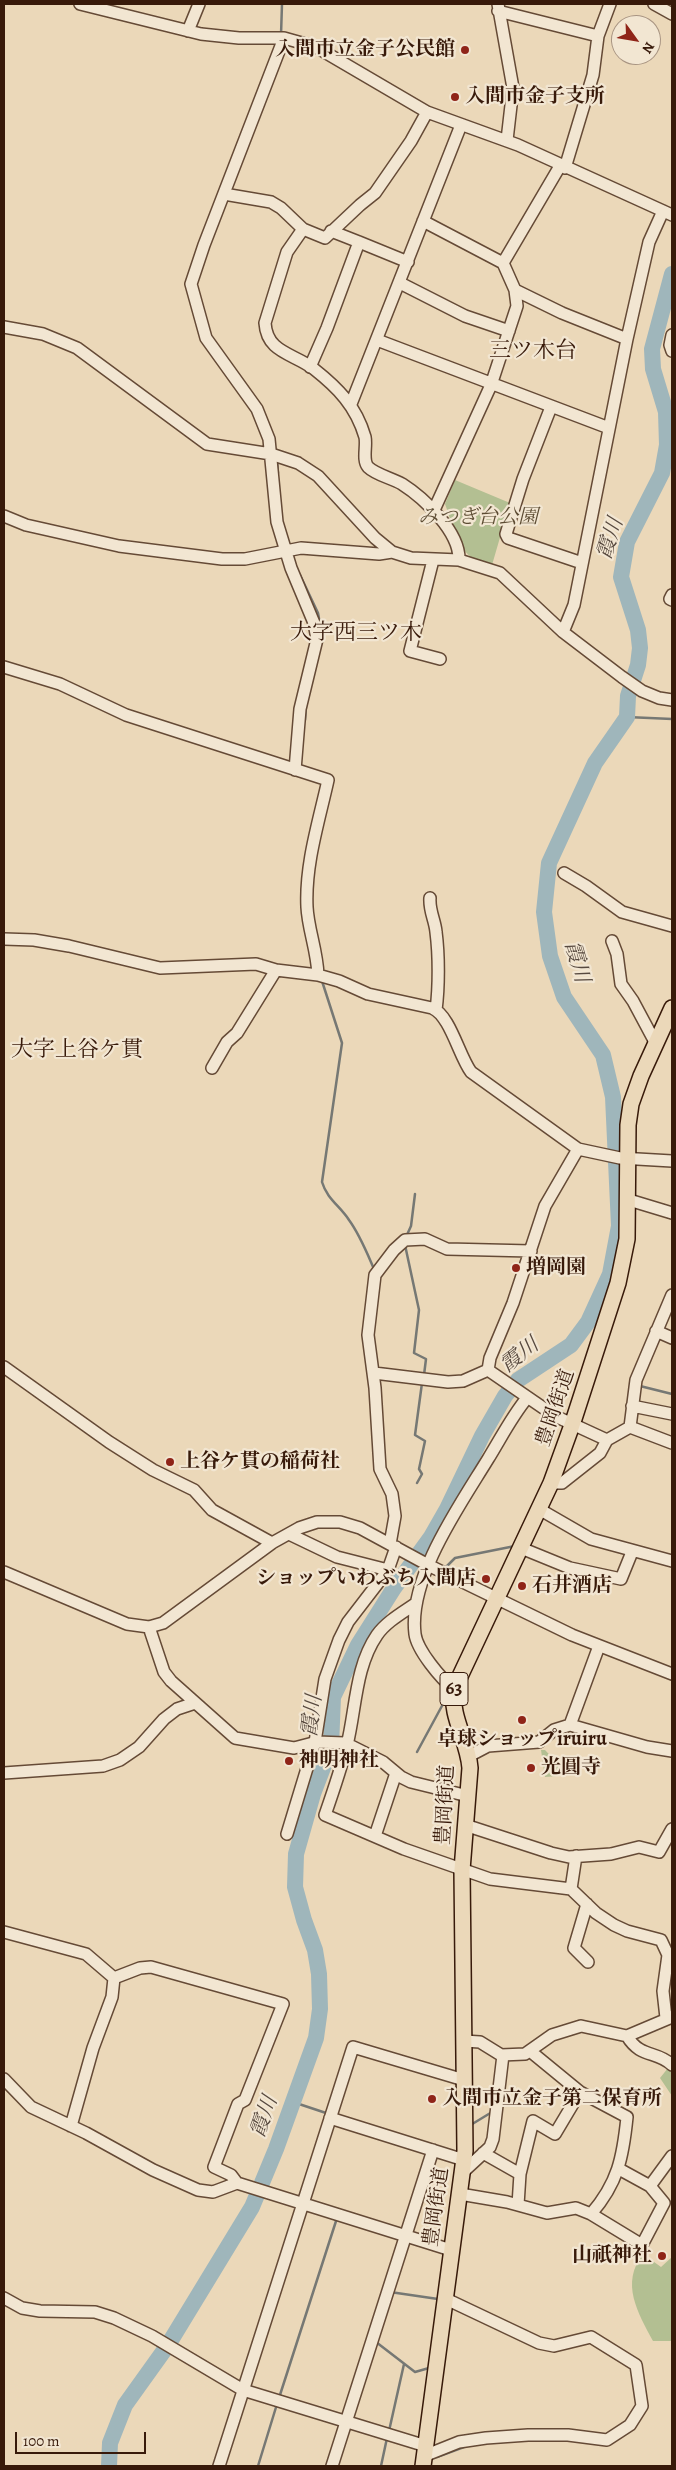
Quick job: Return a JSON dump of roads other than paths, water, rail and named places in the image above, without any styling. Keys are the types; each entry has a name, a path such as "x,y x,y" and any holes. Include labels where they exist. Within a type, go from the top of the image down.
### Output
{"main road":[{"name":"豊岡街道","path":"424,2456 463,2166 462,1870 469,1756 453,1705 454,1688 551,1483 618,1283 627,1239 629,1200 624,1158 631,1104 672,1008"}],"street":[{"path":"80,4 188,32 219,37 284,38 328,53 427,112 507,140 563,167 612,186 669,213 649,242 627,339 574,605 564,632"},
{"path":"188,32 199,4"},
{"path":"503,263 563,167 593,75 598,36 610,4"},
{"path":"658,5 672,14"},
{"path":"507,140 513,88 498,7 598,36"},
{"path":"284,38 196,267 192,284 194,298 206,338 257,410 264,424 269,439 278,522 285,550 314,623 316,639 300,709 295,770"},
{"path":"224,194 271,202 281,208 303,229 325,238 360,204 375,193 411,141 427,112"},
{"path":"351,404 461,125"},
{"path":"424,221 503,263 515,290 516,306 491,385 434,510"},
{"path":"303,229 287,252 265,323 265,334 270,344 310,366 338,388 351,404 366,439 365,462 369,468 403,484 434,510 454,536 460,551 459,560"},
{"path":"331,231 408,262"},
{"path":"310,366 327,328 359,242"},
{"path":"400,283 465,316 509,332"},
{"path":"515,290 562,313 627,339"},
{"path":"4,327 43,334 77,348 206,444 271,454 298,463 318,476 375,538 392,552 411,558 459,560 500,573 564,632 622,677 642,691 659,698 672,700"},
{"path":"672,336 670,345 672,351"},
{"path":"377,340 491,385 609,428"},
{"path":"551,407 523,479 506,534 508,538 582,563"},
{"path":"4,516 26,524 119,546 233,560 301,548 379,554 392,552"},
{"path":"433,560 410,651 440,659"},
{"path":"672,595 670,599 672,600"},
{"path":"4,667 60,684 126,715 328,780 306,888 307,910 318,957 318,976"},
{"path":"564,873 622,912 672,926"},
{"path":"430,898 429,909 436,929 437,945 439,992 436,1010"},
{"path":"4,939 54,943 160,968 246,963 339,981 368,994 436,1010 446,1023 464,1064 470,1072 578,1149 595,1154 624,1158 672,1161"},
{"path":"612,941 617,954 621,984 656,1044"},
{"path":"212,1068 227,1042 237,1033 276,970"},
{"path":"488,1370 490,1358 513,1303 545,1206 578,1149"},
{"path":"629,1200 672,1214"},
{"path":"287,1834 316,1742 325,1679 339,1640 348,1622 388,1570 397,1548 392,1494 379,1462 374,1373 368,1335 375,1275 394,1250 405,1240 425,1239 447,1249 531,1251"},
{"path":"630,1427 636,1380 672,1295"},
{"path":"656,1331 672,1338"},
{"path":"4,1367 109,1442 153,1470 194,1490 212,1510 272,1543"},
{"path":"374,1373 448,1382 463,1381 488,1370"},
{"path":"488,1370 500,1376 527,1398 572,1425 608,1440"},
{"path":"454,1688 446,1683 418,1646 414,1625 416,1604 436,1544 527,1398"},
{"path":"632,1406 672,1414"},
{"path":"551,1483 562,1483 600,1454 608,1440 630,1427"},
{"path":"630,1427 672,1443"},
{"path":"539,1509 591,1539 632,1552 672,1561"},
{"path":"4,1572 128,1624 149,1627 171,1619 272,1543 316,1522 340,1522 360,1528 496,1599 600,1646 672,1674"},
{"path":"289,1534 337,1557 388,1570"},
{"path":"521,1548 570,1568 621,1579 632,1552"},
{"path":"416,1604 389,1622 378,1634 368,1650 358,1685 346,1744 325,1815 490,1880 571,1889 614,1925 627,1932 661,1940 668,1955 663,1992 669,2018 627,2036 581,2026 552,2035 526,2054 503,2055 480,2042 464,2041"},
{"path":"149,1627 164,1672 171,1681 235,1738 279,1747 294,1748 316,1742 346,1744 383,1762 411,1782 468,1796"},
{"path":"570,1725 600,1646"},
{"path":"4,1773 102,1766 120,1760 139,1746 164,1719 177,1709 195,1703"},
{"path":"469,1756 488,1746 539,1742 554,1730 570,1725 647,1747 672,1751"},
{"path":"375,1836 396,1773"},
{"path":"465,1826 551,1853 576,1856 610,1854 639,1847 659,1852 672,1830"},
{"path":"571,1889 576,1856"},
{"path":"587,1904 574,1948 588,1962"},
{"path":"4,1932 86,1954 114,1978"},
{"path":"114,1978 140,1968 151,1967 283,2004 245,2100 238,2104 214,2167 230,2175 240,2184 405,2234 451,2250"},
{"path":"71,2126 91,2055 112,1996 114,1978"},
{"path":"627,2036 633,2047 662,2058 672,2065"},
{"path":"219,2466 353,2046 464,2080"},
{"path":"530,2052 580,2092 627,2118 624,2152 619,2169 607,2193 592,2214"},
{"path":"330,2118 433,2150 463,2166 490,2147 493,2138 503,2055"},
{"path":"4,2079 31,2107 111,2145 153,2170 198,2190 213,2192 240,2184"},
{"path":"518,2205 520,2174 533,2121 555,2134 580,2092"},
{"path":"332,2466 433,2150"},
{"path":"483,2153 520,2174"},
{"path":"650,2186 672,2156"},
{"path":"460,2194 518,2205 547,2213 576,2208 592,2214 642,2245 664,2207 662,2198 650,2186 619,2169"},
{"path":"4,2298 22,2308 40,2311 95,2312 134,2326 244,2390 346,2421 424,2456 459,2442 568,2435 607,2440 630,2425 642,2406 636,2365 591,2337 554,2346 539,2343 444,2298"}],"waterway":[{"path":"281,35 282,4"},
{"name":"霞川","path":"109,2466 110,2443 125,2405 168,2345 252,2207 276,2149 316,2038 320,2009 319,1974 315,1950 295,1887 296,1854 313,1794 331,1747 333,1697 358,1645 394,1588 431,1537 447,1509 482,1436 505,1396 518,1380 571,1345 588,1322 610,1274 619,1226 613,1097 603,1055 564,997 550,956 544,912 549,863 595,763 627,717 628,696 638,665 640,648 638,630 621,577 627,542 662,473 667,445 666,412 653,369 652,349 672,274"},
{"path":"277,461 278,473"},
{"path":"300,575 318,613 322,635"},
{"path":"305,720 306,706"},
{"path":"627,717 672,719"},
{"path":"322,981 342,1043 322,1182 330,1198 357,1232 374,1269"},
{"path":"406,1237 411,1226 415,1194"},
{"path":"405,1245 419,1310 414,1353 426,1359 424,1375"},
{"path":"417,1483 422,1474 419,1469 425,1441 415,1435 422,1383"},
{"path":"640,1386 672,1394"},
{"path":"446,1567 455,1558 515,1546"},
{"path":"417,1752 443,1704"},
{"path":"293,2102 329,2114"},
{"path":"469,2126 492,2112"},
{"path":"279,2398 337,2218"},
{"path":"390,2292 438,2299"},
{"path":"376,2342 415,2372 429,2368"},
{"path":"389,2431 404,2364"},
{"path":"258,2466 277,2404"},
{"path":"381,2466 387,2438"},
{"path":"437,2457 464,2447"}],"place":[{"name":"入間市立金子公民館","path":"465,50"},
{"name":"入間市金子支所","path":"455,97"},
{"name":"増岡園","path":"516,1268"},
{"name":"上谷ケ貫の稲荷社","path":"170,1462"},
{"name":"ショップいわぶち入間店","path":"486,1579"},
{"name":"石井酒店","path":"522,1586"},
{"name":"卓球ショップiruiru","path":"522,1720"},
{"name":"神明神社","path":"289,1761"},
{"name":"光圓寺","path":"531,1768"},
{"name":"入間市立金子第二保育所","path":"432,2099"},
{"name":"山祇神社","path":"662,2256"}],"district":[{"name":"三ツ木台","path":"533,352"},
{"name":"大字西三ツ木","path":"356,634"},
{"name":"大字上谷ケ貫","path":"77,1051"}],"park label":[{"name":"みつぎ台公園","path":"478,518"}]}
